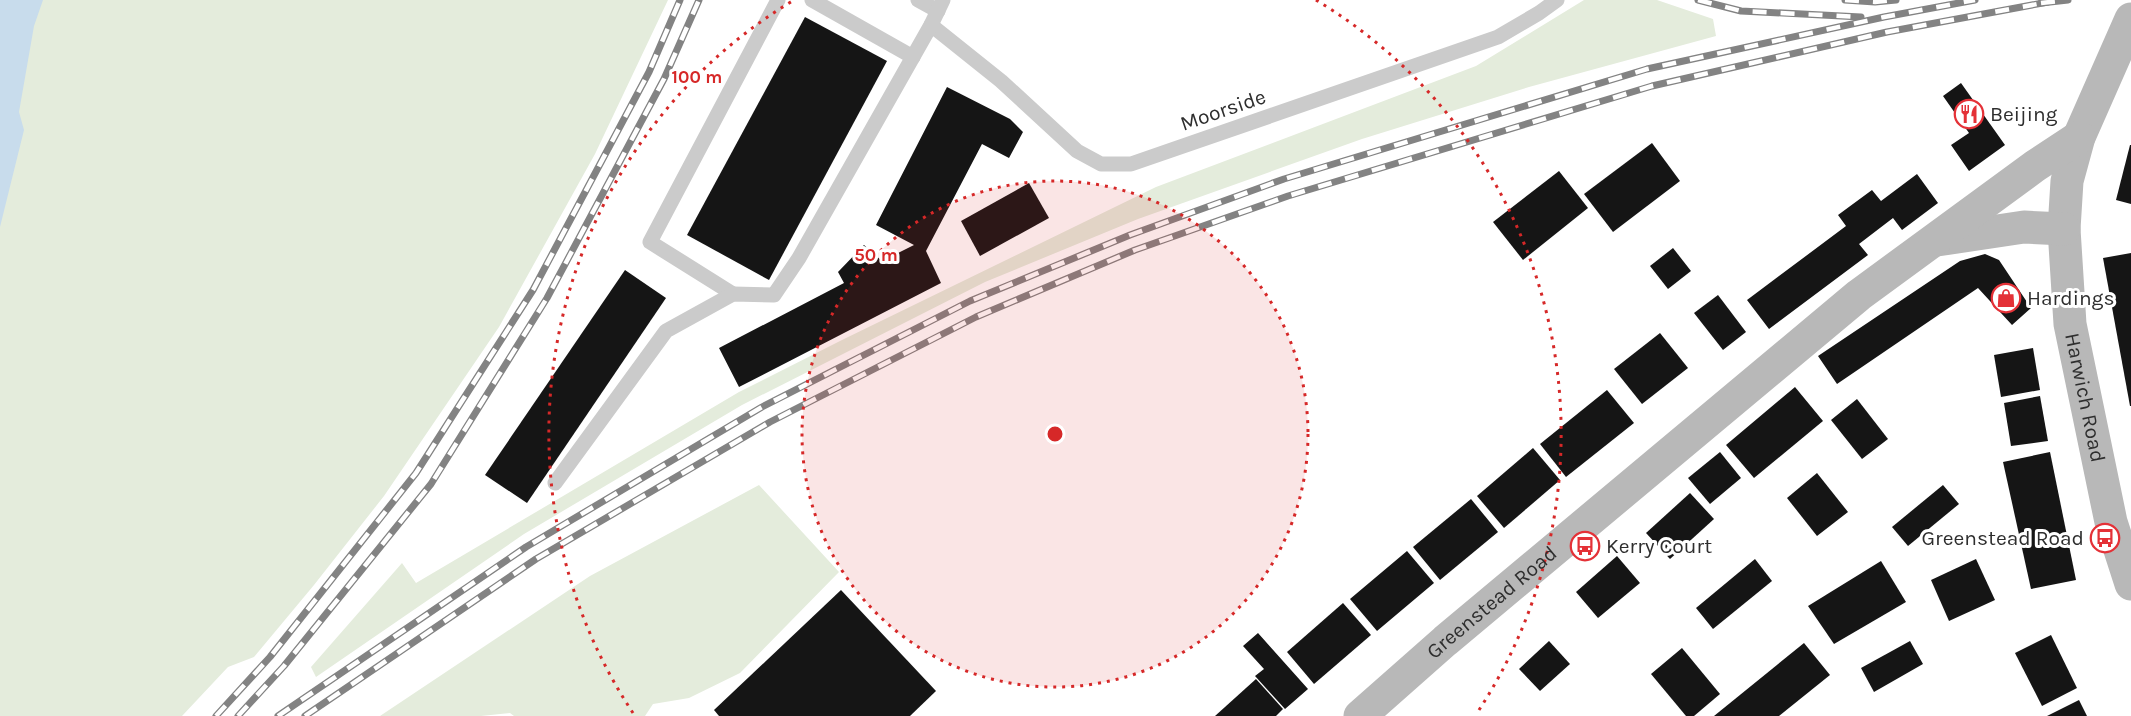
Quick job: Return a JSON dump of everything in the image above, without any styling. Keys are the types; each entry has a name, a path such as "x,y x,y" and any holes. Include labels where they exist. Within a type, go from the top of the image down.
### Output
{"street":[{"name":"Harwich Road","path":"2130,26 2079,137 2067,181 2064,229 2070,324 2111,522 2131,584"},
{"name":"Greenstead Road","path":"1360,716 1445,641 1859,295 2035,166 2079,137"},
{"name":"Greenstead Road","path":"1934,241 2024,227 2064,229"}],"lane":[{"path":"733,294 650,242 778,0"},
{"path":"812,0 913,57"},
{"name":"Moorside","path":"918,0 937,12 1001,81 1077,151 1101,164 1131,164 1498,37 1557,0"},
{"path":"555,483 666,331 733,294 774,295 800,258 937,12"}],"green space":[{"path":"22,0 668,0 595,154 499,327 384,496 314,585 254,657 228,667 182,716 0,716 0,71"},
{"path":"1584,0 1657,0 1713,19 1716,36 1529,87 1362,139 1138,219 985,282 742,405 524,534 316,677 311,667 402,563 416,583 739,392 842,340 1156,187 1476,66"},
{"path":"759,485 839,572 740,673 689,698 653,704 645,716 514,716 510,713 481,716 380,716 590,576"}],"water":[{"path":"0,0 43,0 34,26 19,112 24,130 0,227"}],"building":[{"path":"805,17 887,61 769,280 687,235"},
{"name":"Beijing","path":"1961,83 2005,145 1969,171 1951,145 1969,133 1943,96"},
{"path":"947,87 1010,119 1023,132 1009,158 982,144 926,251 941,283 739,387 719,348 844,283 838,272 864,245 882,261 914,245 876,225"},
{"path":"1652,143 1680,181 1613,232 1584,194"},
{"path":"2131,145 2131,204 2116,200"},
{"path":"1559,171 1588,208 1523,260 1493,222"},
{"path":"1917,174 1938,203 1902,230 1893,218 1859,244 1868,255 1769,329 1747,300 1846,226 1838,215 1872,190 1881,201"},
{"path":"1029,183 1049,218 980,256 961,221"},
{"path":"1673,248 1691,271 1668,289 1650,266"},
{"path":"2131,253 2131,406 2130,406 2103,258"},
{"path":"1985,254 1999,260 2031,308 2012,325 1978,288 1837,384 1818,356 1960,261"},
{"path":"625,270 666,298 527,503 485,475"},
{"path":"1718,295 1746,332 1723,350 1694,313"},
{"path":"1660,333 1688,368 1642,404 1614,369"},
{"path":"2033,348 2040,390 2001,397 1994,355"},
{"path":"1795,387 1823,421 1754,478 1726,445"},
{"path":"1607,390 1634,423 1566,477 1540,444"},
{"path":"2040,396 2048,441 2011,446 2004,403"},
{"path":"1857,399 1888,439 1862,459 1831,420"},
{"path":"1533,448 1560,480 1504,528 1477,496"},
{"path":"1720,452 1741,478 1710,504 1688,478"},
{"path":"2050,452 2076,580 2031,589 2003,462"},
{"path":"1817,473 1848,512 1817,536 1787,498"},
{"path":"1943,485 1959,504 1908,546 1892,527"},
{"path":"1690,493 1714,519 1670,559 1646,533"},
{"path":"1471,499 1498,532 1440,580 1413,547"},
{"path":"1407,551 1434,583 1377,631 1350,599"},
{"path":"1617,556 1640,583 1598,618 1576,592"},
{"path":"1755,559 1772,581 1713,629 1696,608"},
{"path":"1976,559 1995,600 1949,621 1931,580"},
{"path":"1881,561 1906,602 1834,644 1808,606"},
{"path":"841,590 936,691 910,716 719,716 714,710"},
{"path":"1343,603 1371,635 1314,684 1287,652"},
{"path":"1258,633 1308,689 1285,709 1255,676 1264,669 1243,646"},
{"path":"2051,635 2077,688 2042,706 2015,653"},
{"path":"1549,641 1570,664 1540,691 1519,669"},
{"path":"1910,641 1923,664 1874,692 1861,668"},
{"path":"1804,643 1830,675 1779,716 1714,716"},
{"path":"1682,648 1720,694 1694,716 1686,716 1651,674"},
{"path":"1256,679 1283,709 1276,716 1215,716"},
{"path":"2079,700 2087,716 2047,716"}],"railway":[{"path":"216,716 270,657 416,473 533,290 649,72 680,0"},
{"path":"238,716 284,666 431,484 547,298 664,79 699,0"},
{"path":"1698,0 1741,11 1861,17"},
{"path":"1845,0 1875,2 1896,0"},
{"path":"278,716 526,547 762,407 970,301 1130,235 1284,179 1647,69 1884,17 1975,0"},
{"path":"2041,3 2068,0"},
{"path":"305,716 536,559 770,422 976,317 1135,250 1288,196 1652,86 1887,32 2048,2"}],"place":[{"name":"Beijing","path":"1969,114"},
{"name":"Hardings","path":"2006,298"},
{"name":"Greenstead Road","path":"2105,538"},
{"name":"Kerry Court","path":"1585,546"}]}
